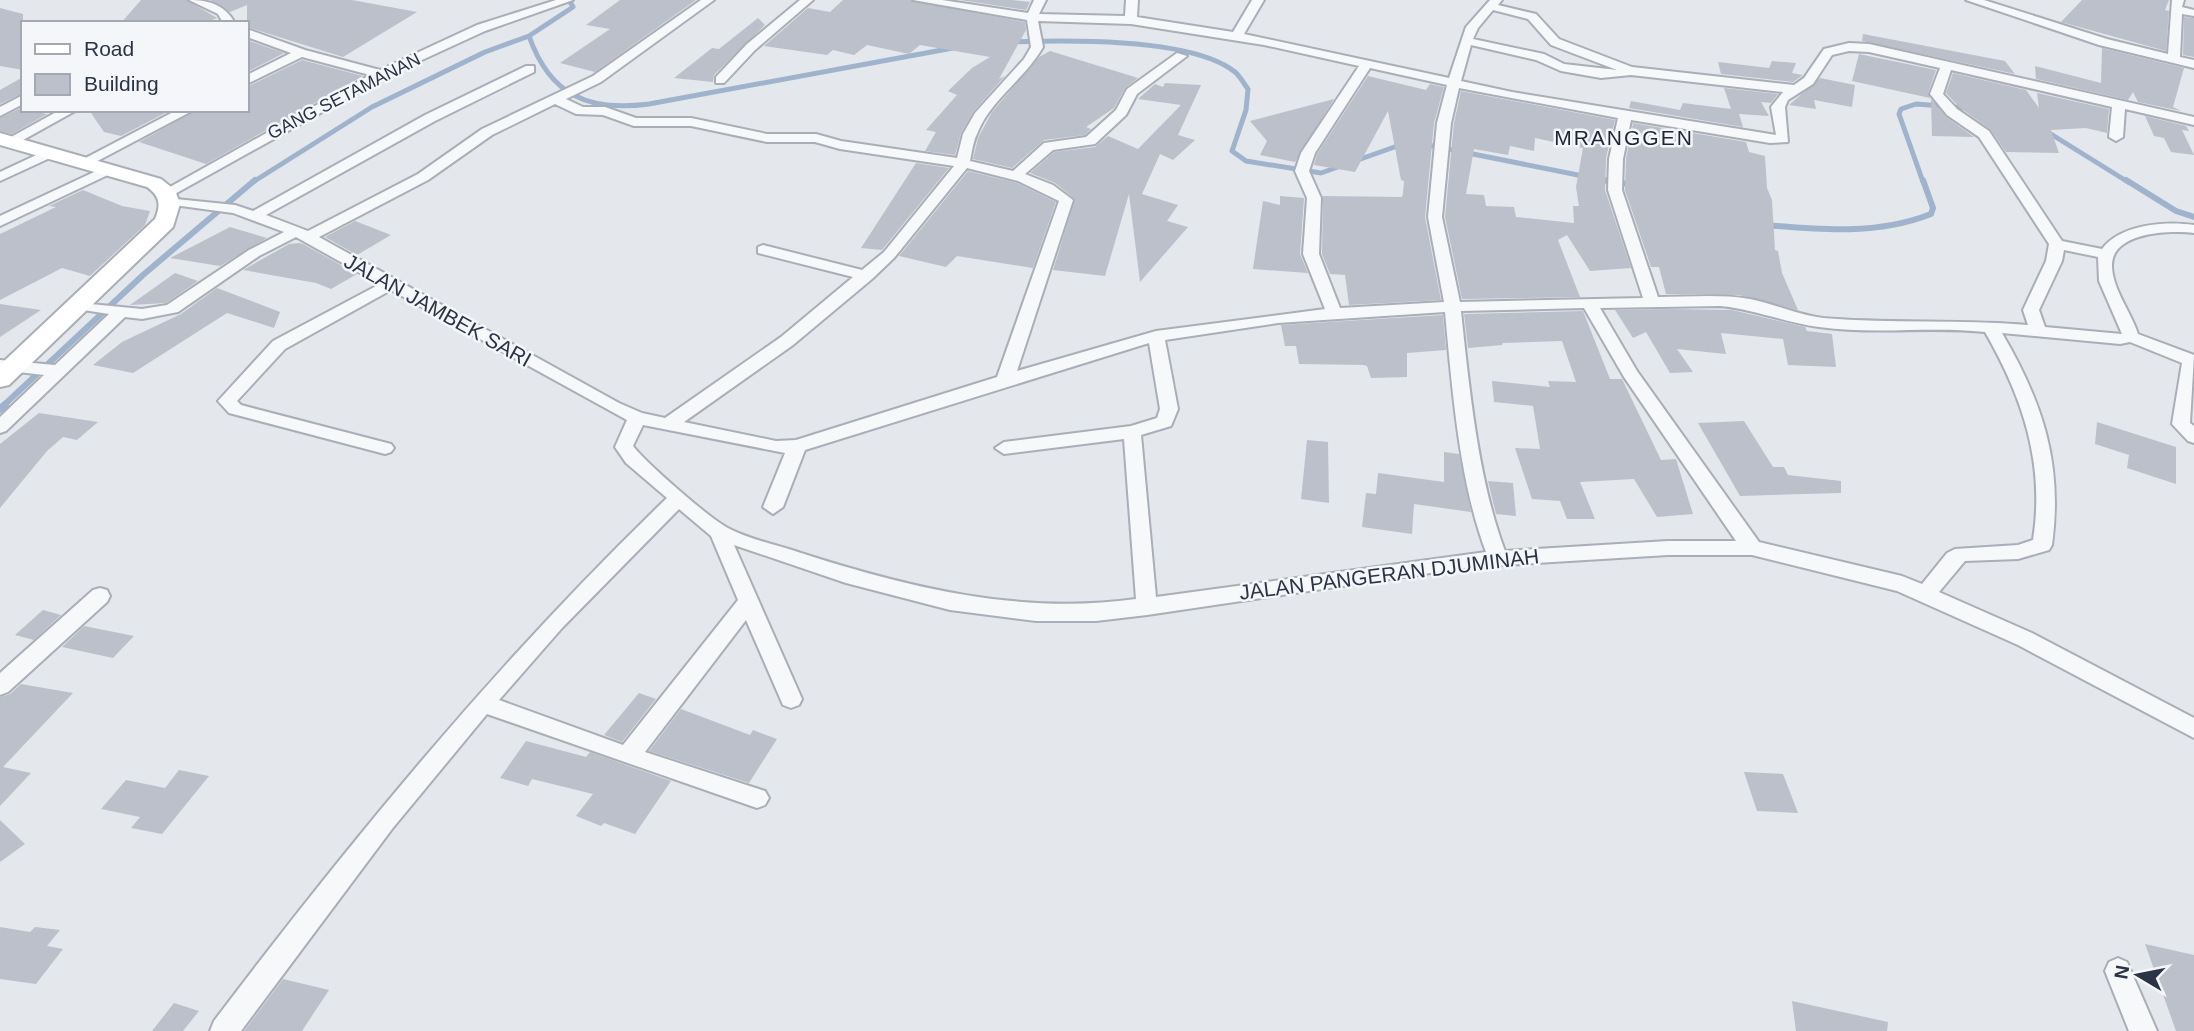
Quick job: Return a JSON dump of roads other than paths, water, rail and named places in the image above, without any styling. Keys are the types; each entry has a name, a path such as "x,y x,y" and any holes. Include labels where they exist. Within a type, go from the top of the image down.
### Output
{"main road":[{"path":"4,140 154,183 170,196 165,222 82,306 10,370"}],"street":[{"path":"195,0 223,12 225,21"},
{"path":"516,0 527,13"},
{"path":"82,306 151,314 172,309 243,260 423,177 487,132 578,90 708,0"},
{"path":"720,80 751,47 807,0"},
{"path":"919,0 1032,18 1130,20 1236,37 1454,85 1625,117 1770,139 1783,139 1778,107 1782,98 1810,81 1828,52 1844,47 1869,48 2191,121 2194,135"},
{"path":"668,424 787,341 889,255 962,165 975,123 991,101 1026,66 1036,41 1032,18 1041,0"},
{"path":"1130,20 1132,0"},
{"path":"1236,37 1258,0"},
{"path":"1972,0 2103,42 2194,64"},
{"name":"GANG SETAMANAN","path":"170,196 381,74 481,28 563,1"},
{"path":"1498,558 1485,524 1460,383 1453,307 1437,238 1435,217 1454,85 1472,27 1495,3 1532,16 1555,42 1637,72"},
{"path":"2174,60 2178,31 2174,19 2177,4 2194,12"},
{"path":"248,33 301,53 381,74"},
{"path":"1467,41 1601,74 1637,72 1794,89"},
{"path":"248,80 301,53"},
{"path":"1016,175 1049,146 1090,141 1121,112 1132,92 1181,56"},
{"path":"1334,312 1311,254 1314,198 1302,171 1308,153 1365,66"},
{"path":"1946,66 1936,88 1947,108 1984,134 2057,244 2054,261 2031,310 2038,332"},
{"path":"256,215 429,118 530,69"},
{"path":"559,99 581,111 606,111 634,122 691,122 767,138 816,138 840,145 1016,175 1046,186 1066,201 1004,383"},
{"path":"0,111 21,100"},
{"path":"2116,137 2119,105"},
{"path":"4,140 67,112"},
{"path":"83,163 184,112"},
{"path":"1625,117 1615,183 1652,302"},
{"path":"1770,139 1774,156"},
{"path":"0,177 47,154"},
{"path":"0,222 107,170"},
{"path":"170,196 216,205"},
{"name":"JALAN JAMBEK SARI","path":"216,205 256,215 301,235 613,407 638,418 750,443 797,446"},
{"path":"2131,337 2108,281 2104,259 2106,254 2116,240 2157,227 2194,229"},
{"path":"2057,244 2106,254"},
{"path":"763,250 866,275"},
{"path":"385,448 235,409 227,401 279,345 391,284"},
{"path":"773,508 797,446 1004,383 1104,349 1156,336 1334,312 1652,302 1749,304 1817,322 1884,328 1952,324 2096,339 2131,337 2192,361 2181,424 2194,437"},
{"path":"1590,305 1630,373 1752,548"},
{"path":"4,419 120,309"},
{"path":"1926,594 1954,558 1962,554 2018,552 2042,545 2045,483 2041,436 2028,397 1990,327"},
{"path":"1004,448 1132,432 1165,422 1169,409 1156,336"},
{"path":"10,370 56,371"},
{"name":"JALAN PANGERAN DJUMINAH","path":"638,418 624,447 633,460 719,532 846,575 950,602 1036,613 1096,613 1300,582 1498,558 1668,548 1752,548 1902,584 2025,639 2194,729"},
{"path":"1132,432 1147,607"},
{"path":"224,1031 310,914 482,703 577,597 678,498"},
{"path":"719,532 791,699"},
{"path":"2,681 100,596"},
{"path":"628,756 750,600"},
{"path":"482,703 757,799"},
{"path":"2118,971 2143,1031"}],"waterway":[{"path":"529,36 573,7 569,0"},
{"path":"253,182 372,107 485,52 529,36"},
{"path":"529,36 548,73 560,86 574,96 590,102 627,106 953,48"},
{"path":"1011,42 1127,43 1189,52 1215,61 1235,72 1248,89 1246,110 1232,151 1246,161 1321,173 1403,144"},
{"path":"1923,182 1899,114 1901,109 1916,104 1967,108"},
{"path":"2046,131 2128,182"},
{"path":"1423,144 1607,181"},
{"path":"3,406 143,275 255,180"},
{"path":"1602,180 1607,181"},
{"path":"1765,225 1849,229 1911,221 1931,214 1933,208 1923,180"},
{"path":"2126,180 2176,211 2194,217"},
{"path":"1607,181 1634,185"},
{"path":"1607,181 1613,182"},
{"path":"0,409 5,405"}],"district":[{"name":"MRANGGEN","path":"1624,137"}]}
